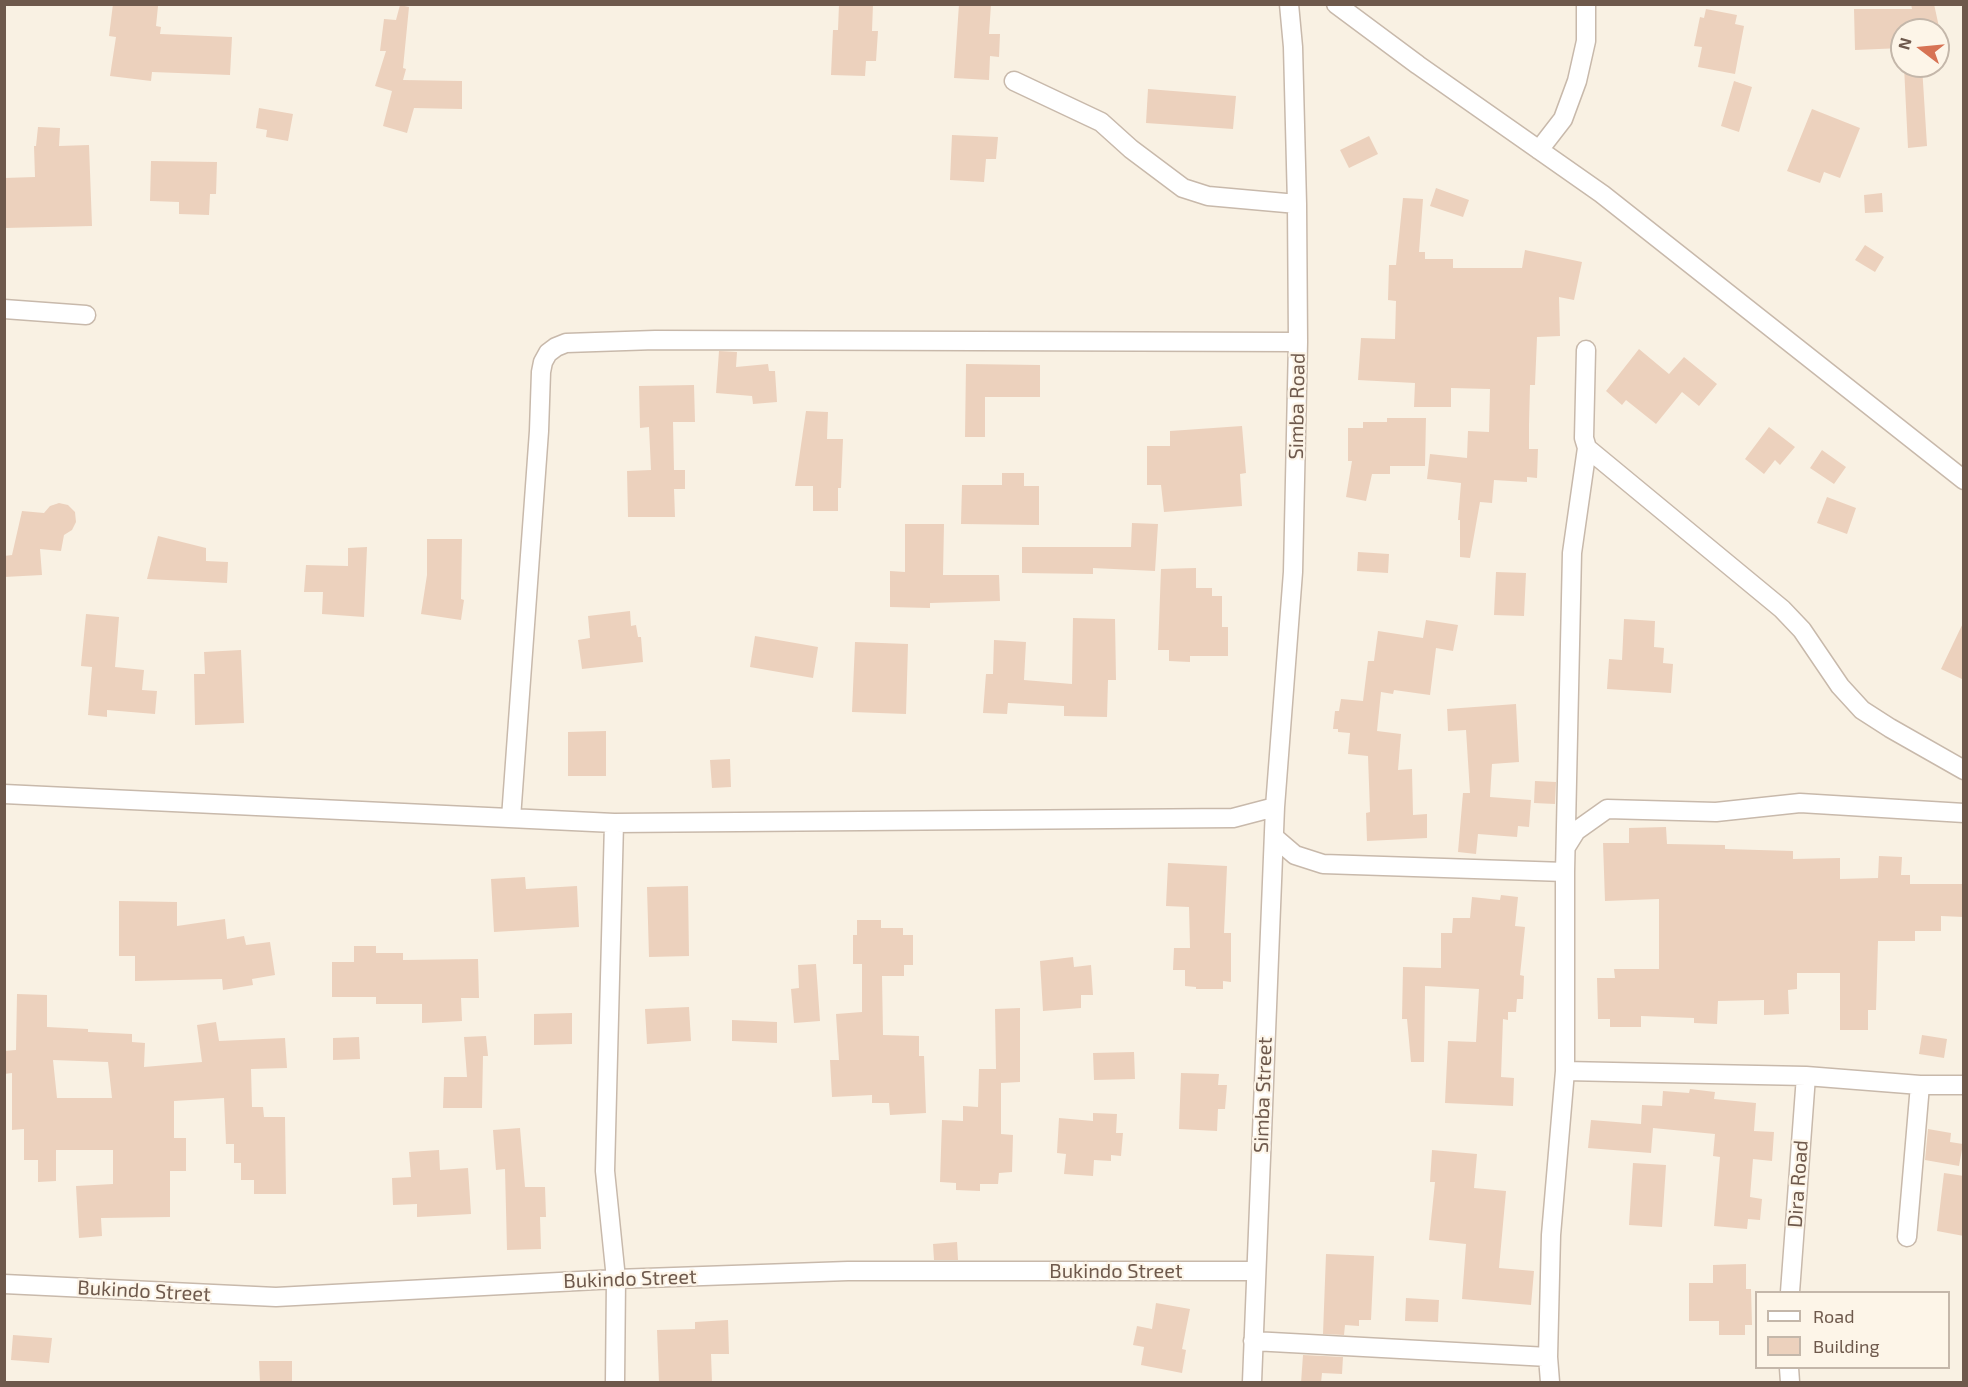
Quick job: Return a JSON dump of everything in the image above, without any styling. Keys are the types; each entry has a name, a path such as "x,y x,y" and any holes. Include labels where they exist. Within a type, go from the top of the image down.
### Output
{"street":[{"name":"Simba Road","path":"1275,807 1293,572 1298,342 1298,204 1293,47 1289,4"},
{"path":"1336,4 1418,65 1602,194 1964,480"},
{"path":"1539,150 1563,119 1577,81 1586,41 1586,4"},
{"path":"1014,81 1101,122 1131,149 1183,188 1208,196 1298,204"},
{"path":"4,309 86,315"},
{"path":"511,818 539,431 541,372 548,353 556,347 566,343 656,340 1298,342"},
{"path":"1550,1383 1548,1357 1551,1235 1565,1071 1565,872 1572,553 1587,448 1584,438 1586,350"},
{"path":"1587,448 1782,609 1803,630 1840,686 1862,710 1964,770"},
{"path":"4,794 614,823 1233,818 1275,807"},
{"path":"1566,847 1576,831 1607,809 1716,812 1800,802 1964,813"},
{"name":"Simba Street","path":"1252,1383 1275,807"},
{"path":"614,823 605,1171 616,1279 615,1383"},
{"path":"1274,837 1296,855 1323,864 1565,872"},
{"path":"1565,1071 1806,1076 1920,1085 1964,1085"},
{"name":"Dira Road","path":"1790,1291 1806,1076"},
{"path":"1907,1237 1920,1085"},
{"name":"Bukindo Street","path":"4,1284 276,1297 616,1279 848,1271 1256,1271"},
{"path":"1253,1341 1548,1357"}],"building":[{"path":"113,4 158,6 156,26 161,27 160,34 232,37 230,75 152,72 151,81 110,76 116,37 109,36"},
{"path":"839,4 873,4 872,31 878,31 876,61 866,61 865,76 831,75 833,30 838,30"},
{"path":"959,4 991,4 989,34 1000,34 999,57 990,56 989,80 954,78"},
{"path":"1911,4 1934,4 1937,18 1890,18 1890,49 1855,50 1854,9 1912,9"},
{"path":"400,5 409,7 403,68 406,69 403,80 462,81 462,109 414,108 407,133 383,126 392,91 375,86 386,51 380,51 384,19 396,20"},
{"path":"1706,9 1737,15 1735,24 1744,26 1735,74 1698,67 1702,47 1694,46 1700,17 1704,18"},
{"path":"1905,78 1923,78 1927,146 1908,148"},
{"path":"1734,81 1752,87 1739,132 1721,126"},
{"path":"1148,89 1236,96 1233,129 1146,123"},
{"path":"259,108 293,114 288,141 266,137 267,130 256,128"},
{"path":"1812,109 1860,128 1840,178 1824,172 1820,183 1787,171"},
{"path":"38,127 60,128 59,146 89,145 92,226 4,228 4,178 35,177 34,146 36,146"},
{"path":"952,135 998,137 996,159 986,159 984,182 950,180"},
{"path":"1369,136 1378,154 1349,168 1340,150"},
{"path":"151,161 217,162 216,194 210,194 209,215 179,214 179,202 150,201"},
{"path":"1436,188 1469,200 1463,217 1430,206"},
{"path":"1882,193 1883,212 1865,213 1864,195"},
{"path":"1403,198 1423,199 1419,252 1425,252 1425,259 1453,259 1453,268 1522,268 1525,250 1582,262 1574,300 1559,297 1560,336 1537,337 1535,385 1530,385 1529,449 1538,449 1537,478 1527,477 1527,482 1494,480 1492,503 1480,502 1470,558 1460,557 1460,520 1458,520 1461,483 1427,479 1430,454 1467,458 1468,431 1489,432 1490,389 1451,388 1451,407 1414,407 1415,383 1358,380 1361,338 1395,339 1396,301 1388,300 1389,265 1396,265"},
{"path":"1865,245 1884,257 1875,272 1855,260"},
{"path":"1639,349 1669,374 1684,357 1717,384 1699,406 1682,392 1656,424 1626,400 1622,405 1606,391"},
{"path":"719,351 737,352 736,367 768,364 769,371 775,371 777,402 753,404 752,396 716,393"},
{"path":"966,364 1040,365 1040,397 985,397 985,437 965,437"},
{"path":"694,385 695,422 673,422 674,470 685,470 685,489 674,489 675,517 628,517 627,471 651,470 649,427 640,428 639,386"},
{"path":"806,411 828,412 827,439 843,439 838,511 813,511 813,486 795,486"},
{"path":"1387,418 1426,418 1425,466 1390,466 1390,474 1372,474 1366,501 1346,497 1352,461 1348,461 1348,428 1363,428 1363,422 1387,422"},
{"path":"1242,426 1246,473 1240,474 1242,506 1164,512 1161,485 1147,485 1147,446 1170,446 1170,431"},
{"path":"1769,427 1795,447 1780,465 1775,460 1764,474 1745,459"},
{"path":"1822,450 1846,467 1834,484 1810,468"},
{"path":"1002,473 1024,473 1024,486 1039,486 1039,525 961,524 962,485 1002,485"},
{"path":"1827,497 1856,508 1847,534 1817,523"},
{"path":"59,503 68,505 75,512 76,522 72,530 64,535 61,551 40,549 42,575 4,577 4,556 12,555 22,511 44,513 50,506"},
{"path":"1132,523 1158,524 1155,571 1093,568 1093,574 1022,573 1022,547 1131,547"},
{"path":"905,524 944,524 943,575 999,575 1000,601 930,603 930,608 890,607 890,571 905,572"},
{"path":"158,536 206,548 206,561 228,562 227,583 147,579"},
{"path":"427,539 462,539 461,599 464,600 461,620 421,614 427,575"},
{"path":"367,547 364,617 322,614 323,592 304,592 306,565 348,566 348,548"},
{"path":"1358,552 1389,554 1388,573 1357,571"},
{"path":"1196,568 1196,588 1212,588 1212,596 1222,596 1222,627 1228,627 1228,656 1190,656 1190,662 1169,661 1169,650 1158,650 1161,569"},
{"path":"1496,572 1526,573 1524,616 1494,615"},
{"path":"630,611 631,626 636,625 638,637 641,637 643,662 582,669 578,640 590,638 588,616"},
{"path":"86,614 119,617 115,667 144,670 142,690 157,691 155,714 107,710 107,717 88,715 92,667 81,666"},
{"path":"1073,618 1115,619 1116,680 1108,680 1107,717 1064,716 1064,706 1008,703 1007,714 983,713 986,674 993,674 994,640 1026,642 1024,680 1072,684"},
{"path":"1624,619 1655,621 1654,647 1664,648 1663,663 1673,664 1671,693 1607,689 1609,659 1622,660"},
{"path":"1426,620 1458,625 1453,651 1436,648 1430,695 1394,690 1393,694 1381,692 1377,731 1401,734 1398,770 1412,769 1413,815 1427,814 1427,838 1367,841 1366,813 1370,812 1368,756 1348,754 1350,733 1333,729 1335,711 1339,711 1341,699 1363,701 1368,661 1374,661 1378,631 1423,638"},
{"path":"1964,621 1964,680 1941,669"},
{"path":"755,636 818,647 813,678 750,667"},
{"path":"855,642 908,644 906,714 852,712"},
{"path":"241,650 244,723 195,725 194,674 205,674 204,652"},
{"path":"1516,704 1519,762 1492,764 1490,797 1531,800 1529,827 1518,826 1517,837 1478,834 1476,854 1458,852 1463,793 1470,793 1466,730 1448,731 1447,709"},
{"path":"606,731 606,776 568,776 568,732"},
{"path":"730,759 731,787 712,788 710,760"},
{"path":"1535,781 1556,782 1555,804 1534,803"},
{"path":"1666,827 1667,844 1725,845 1725,849 1793,851 1793,859 1840,858 1840,879 1878,878 1879,856 1902,857 1901,875 1910,875 1910,884 1964,884 1964,917 1941,916 1941,931 1915,931 1915,941 1878,941 1876,1010 1868,1010 1868,1030 1840,1030 1840,973 1797,973 1797,989 1788,990 1789,1014 1764,1015 1764,1000 1718,1001 1717,1024 1694,1023 1694,1018 1641,1016 1641,1027 1610,1027 1610,1019 1598,1019 1597,978 1615,978 1614,969 1659,969 1659,899 1605,901 1603,843 1629,843 1629,828"},
{"path":"1168,863 1227,866 1224,933 1231,933 1231,982 1223,981 1223,989 1196,989 1196,987 1185,986 1185,970 1173,970 1174,948 1190,948 1189,907 1166,906"},
{"path":"525,877 526,889 577,886 579,927 494,932 491,879"},
{"path":"688,886 689,956 649,957 647,887"},
{"path":"1501,895 1518,897 1515,926 1525,927 1520,975 1524,976 1523,999 1517,999 1516,1012 1508,1012 1508,1020 1503,1019 1501,1077 1514,1078 1513,1106 1445,1103 1448,1041 1476,1042 1479,989 1425,986 1424,1062 1411,1062 1407,1019 1402,1019 1403,967 1441,968 1441,933 1452,933 1453,918 1470,918 1472,897 1500,900"},
{"path":"119,901 177,902 177,926 225,919 227,939 244,936 246,945 270,942 275,975 252,979 253,985 223,990 222,979 135,981 135,956 119,956"},
{"path":"857,920 881,920 881,928 903,928 903,935 913,935 913,965 904,965 904,976 882,976 883,1035 919,1036 919,1056 924,1056 926,1113 890,1115 889,1103 872,1103 872,1095 832,1097 830,1060 839,1060 836,1014 862,1012 862,964 853,964 853,935 857,935"},
{"path":"354,946 376,946 376,953 403,953 403,960 478,959 479,998 461,998 462,1021 422,1023 422,1004 376,1004 376,997 332,997 332,962 354,962"},
{"path":"1073,957 1074,967 1091,965 1093,995 1081,995 1081,1008 1043,1011 1040,961"},
{"path":"816,964 820,1021 794,1023 791,989 799,988 798,965"},
{"path":"17,994 47,995 47,1027 132,1034 132,1042 145,1043 144,1067 202,1062 197,1025 216,1022 219,1041 285,1038 287,1068 251,1069 252,1107 263,1107 264,1117 285,1117 286,1194 254,1194 254,1180 241,1180 241,1163 234,1163 234,1144 226,1144 224,1098 174,1101 174,1138 186,1138 186,1171 170,1171 170,1217 101,1218 102,1236 79,1238 76,1186 113,1184 113,1150 56,1150 56,1181 38,1182 38,1160 24,1160 24,1129 12,1130 12,1073 4,1074 4,1051 16,1050","holes":["53,1060 108,1062 112,1098 57,1098"]},
{"path":"689,1007 691,1041 647,1044 645,1009"},
{"path":"1020,1008 1020,1082 1001,1083 1001,1134 1013,1135 1012,1172 999,1173 998,1184 980,1184 980,1191 956,1190 956,1183 940,1182 942,1120 963,1121 963,1106 978,1107 979,1069 996,1069 995,1009"},
{"path":"572,1013 572,1044 534,1045 534,1014"},
{"path":"732,1020 777,1022 777,1043 732,1041"},
{"path":"1922,1035 1947,1039 1944,1058 1919,1054"},
{"path":"486,1036 488,1056 483,1056 482,1108 443,1108 444,1077 467,1077 464,1037"},
{"path":"359,1037 360,1059 333,1060 333,1038"},
{"path":"1134,1052 1135,1079 1094,1080 1093,1053"},
{"path":"1181,1073 1219,1074 1218,1085 1227,1085 1225,1109 1218,1109 1217,1131 1179,1129"},
{"path":"1690,1089 1715,1092 1714,1099 1756,1103 1754,1131 1774,1132 1772,1161 1753,1159 1750,1197 1762,1199 1760,1220 1748,1219 1747,1229 1714,1226 1720,1157 1713,1156 1715,1134 1653,1128 1651,1153 1588,1148 1591,1120 1641,1124 1642,1105 1662,1106 1663,1091 1689,1093"},
{"path":"1093,1113 1117,1114 1116,1133 1123,1133 1121,1156 1111,1155 1111,1161 1094,1160 1093,1176 1064,1174 1066,1154 1057,1153 1059,1118 1093,1121"},
{"path":"520,1128 525,1187 545,1187 546,1217 540,1217 541,1249 507,1250 505,1169 496,1170 493,1130"},
{"path":"1928,1129 1951,1133 1950,1142 1963,1144 1959,1166 1925,1160"},
{"path":"439,1150 440,1170 468,1168 471,1214 417,1217 417,1204 393,1205 392,1178 411,1177 409,1152"},
{"path":"1432,1150 1477,1154 1474,1188 1506,1191 1499,1268 1534,1271 1531,1305 1462,1299 1466,1244 1429,1240 1435,1182 1430,1182"},
{"path":"1633,1163 1666,1165 1662,1227 1629,1225"},
{"path":"1944,1173 1964,1176 1964,1236 1937,1231"},
{"path":"957,1242 958,1260 934,1260 933,1244"},
{"path":"1326,1254 1374,1256 1371,1320 1359,1320 1359,1326 1345,1325 1344,1335 1323,1334"},
{"path":"1746,1264 1746,1289 1751,1289 1752,1325 1745,1325 1745,1335 1719,1335 1719,1321 1689,1321 1689,1283 1713,1283 1713,1265"},
{"path":"1406,1298 1439,1300 1438,1322 1405,1321"},
{"path":"1156,1303 1190,1309 1182,1349 1186,1350 1182,1373 1141,1365 1144,1347 1133,1345 1137,1326 1152,1329"},
{"path":"728,1320 729,1354 711,1354 712,1382 659,1383 657,1330 695,1329 695,1322"},
{"path":"13,1335 52,1338 49,1363 11,1360"},
{"path":"1303,1355 1343,1357 1342,1374 1322,1373 1321,1383 1301,1383"},
{"path":"259,1361 292,1361 292,1383 260,1383"}]}
